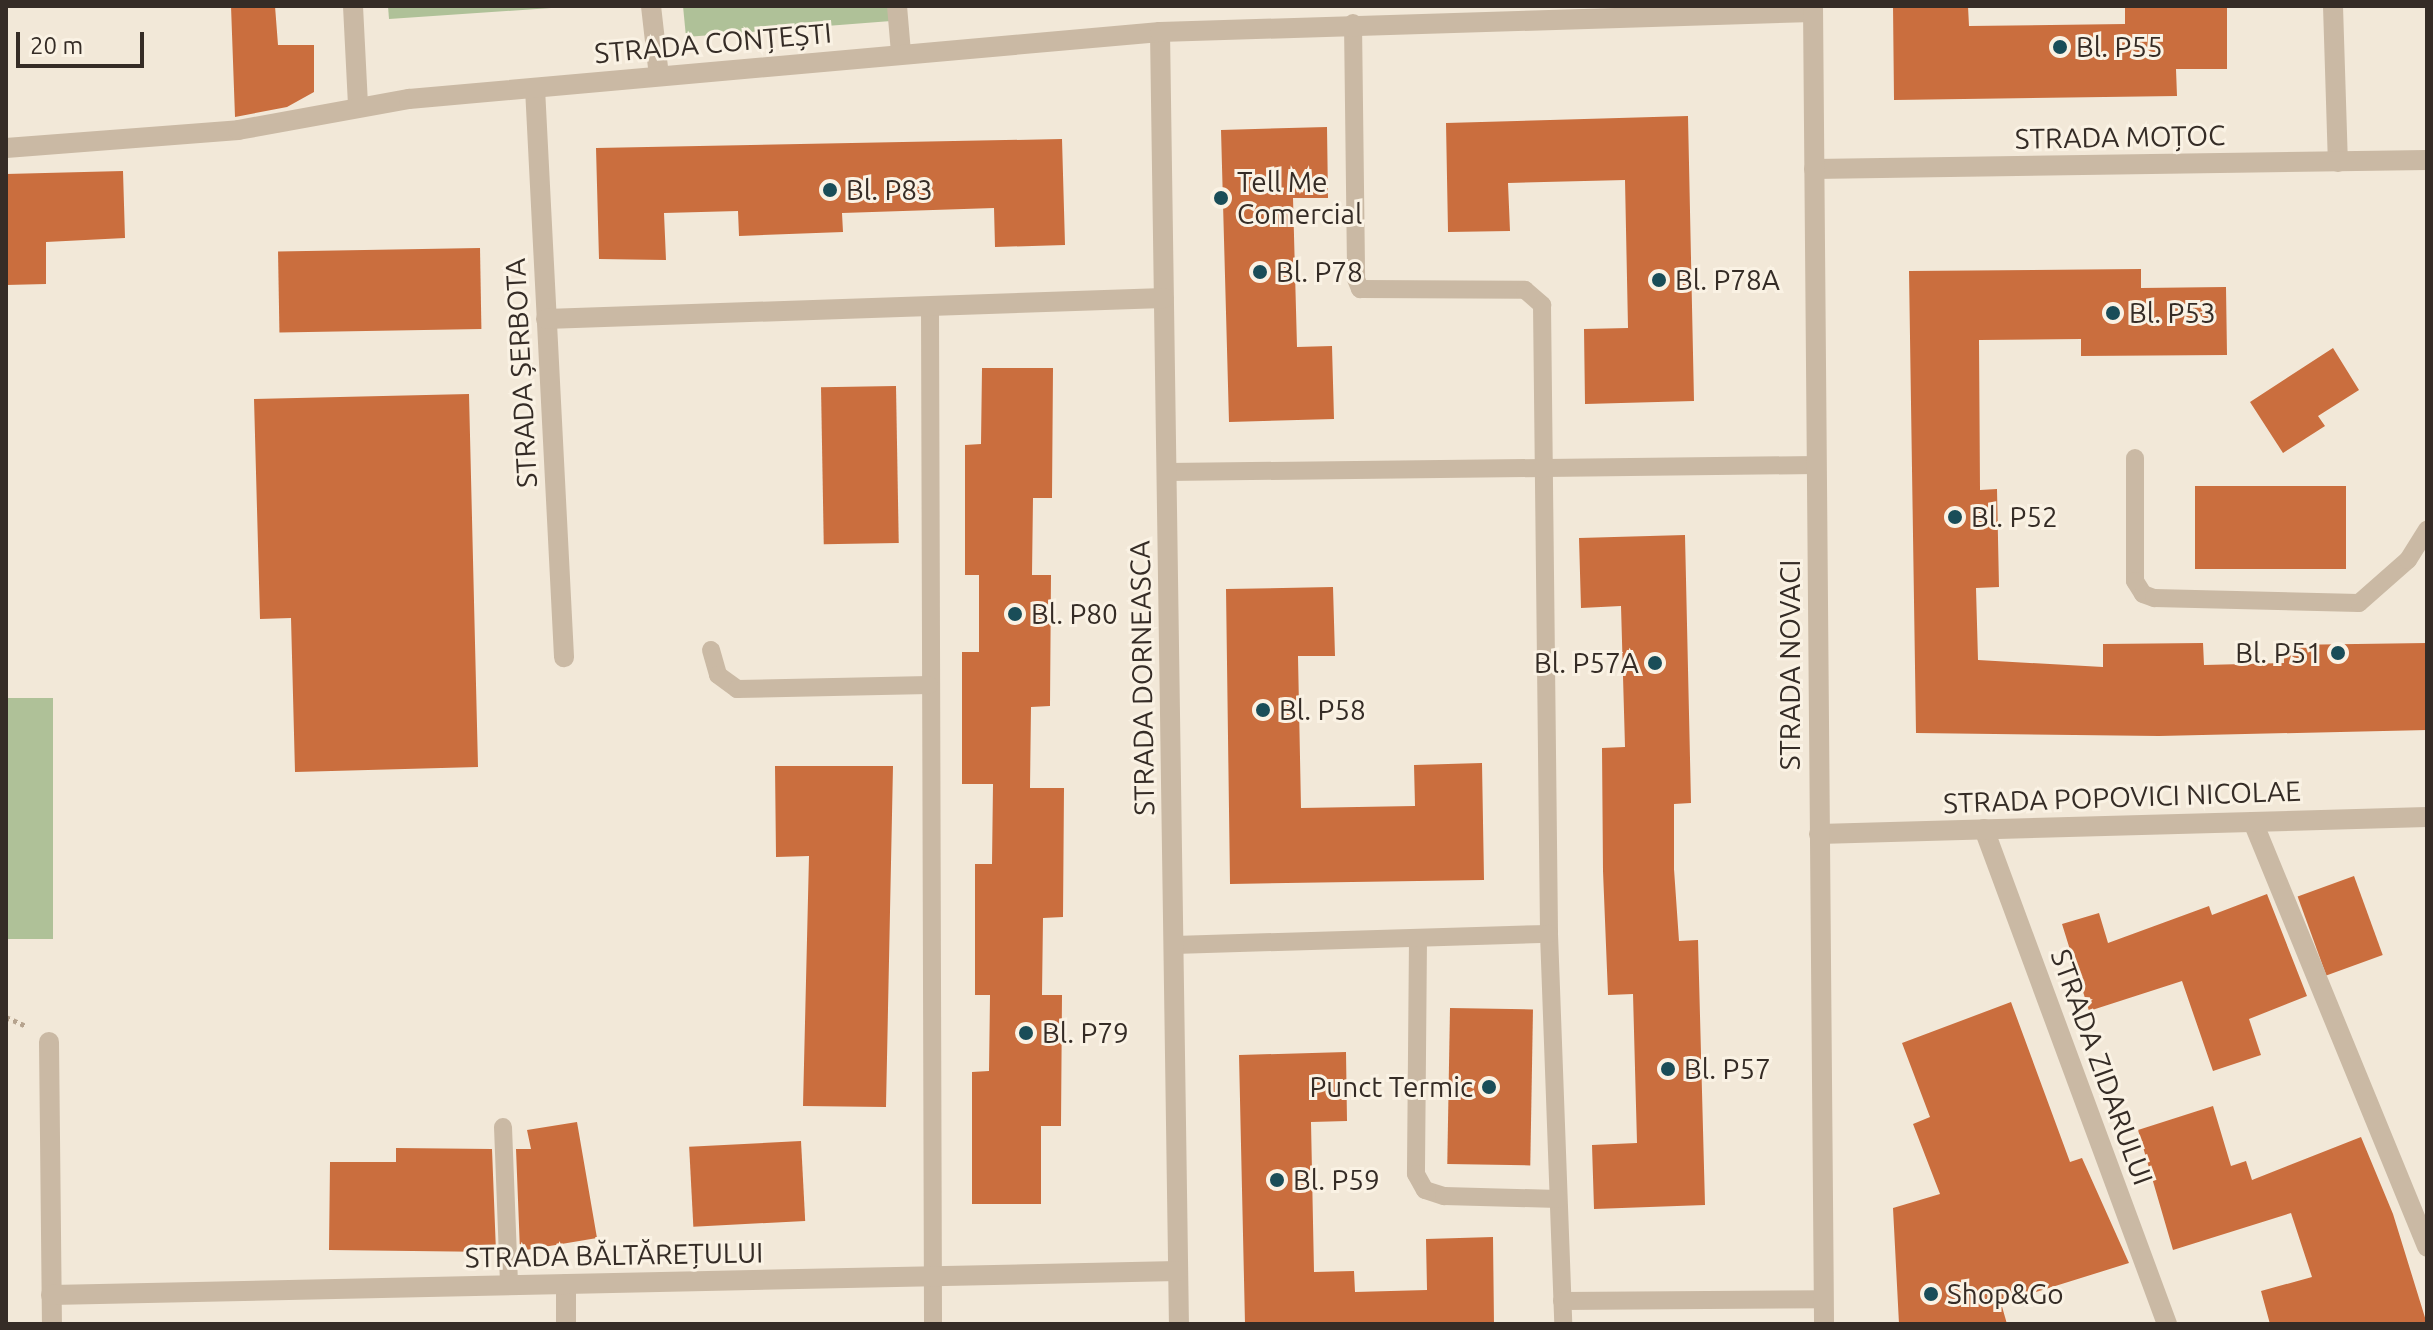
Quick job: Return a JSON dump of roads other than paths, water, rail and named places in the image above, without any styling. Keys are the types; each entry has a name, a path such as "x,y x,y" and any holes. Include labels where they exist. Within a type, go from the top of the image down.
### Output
{"street":[{"path":"353,6 358,105"},
{"path":"651,6 659,76"},
{"path":"897,6 901,53"},
{"path":"2333,6 2338,162"},
{"name":"STRADA CONȚEȘTI","path":"6,148 238,130 358,105 901,53 1160,32 1530,12 1813,9"},
{"name":"STRADA NOVACI","path":"1813,9 1824,1324"},
{"name":"STRADA DORNEASCA","path":"1160,32 1179,1324"},
{"name":"STRADA ȘERBOTA","path":"535,88 564,657"},
{"name":"STRADA MOȚOC","path":"1814,169 2427,160"},
{"path":"546,319 1164,298"},
{"name":"STRADA POPOVICI NICOLAE","path":"1819,834 2427,817"},
{"path":"2253,822 2427,1247"},
{"name":"STRADA ZIDARULUI","path":"1984,829 2167,1324"},
{"path":"49,1042 52,1324"},
{"name":"STRADA BĂLTĂREȚULUI","path":"51,1295 1178,1271"},
{"path":"566,1284 566,1324"}],"lane":[{"path":"1353,23 1356,279 1370,292 1525,290 1535,295 1542,305 1549,934 1563,1324"},
{"path":"930,306 933,1324"},
{"path":"2135,458 2135,581 2143,594 2154,598 2359,603 2408,560 2427,529"},
{"path":"1167,472 1816,465"},
{"path":"711,650 718,675 737,689 929,685"},
{"path":"1174,945 1549,934"},
{"path":"1418,939 1416,1174 1425,1190 1444,1196 1558,1199"},
{"path":"503,1127 509,1285"},
{"path":"1562,1301 1824,1299"}],"place":[{"name":"Bl. P55","path":"2060,47"},
{"name":"Bl. P83","path":"830,190"},
{"name":"Tell Me Comercial","path":"1221,198"},
{"name":"Bl. P78","path":"1260,272"},
{"name":"Bl. P78A","path":"1659,280"},
{"name":"Bl. P53","path":"2113,313"},
{"name":"Bl. P52","path":"1955,517"},
{"name":"Bl. P80","path":"1015,614"},
{"name":"Bl. P51","path":"2338,653"},
{"name":"Bl. P57A","path":"1655,663"},
{"name":"Bl. P58","path":"1263,710"},
{"name":"Bl. P79","path":"1026,1033"},
{"name":"Bl. P57","path":"1668,1069"},
{"name":"Punct Termic","path":"1489,1087"},
{"name":"Bl. P59","path":"1277,1180"},
{"name":"Shop&Go","path":"1931,1294"}]}
